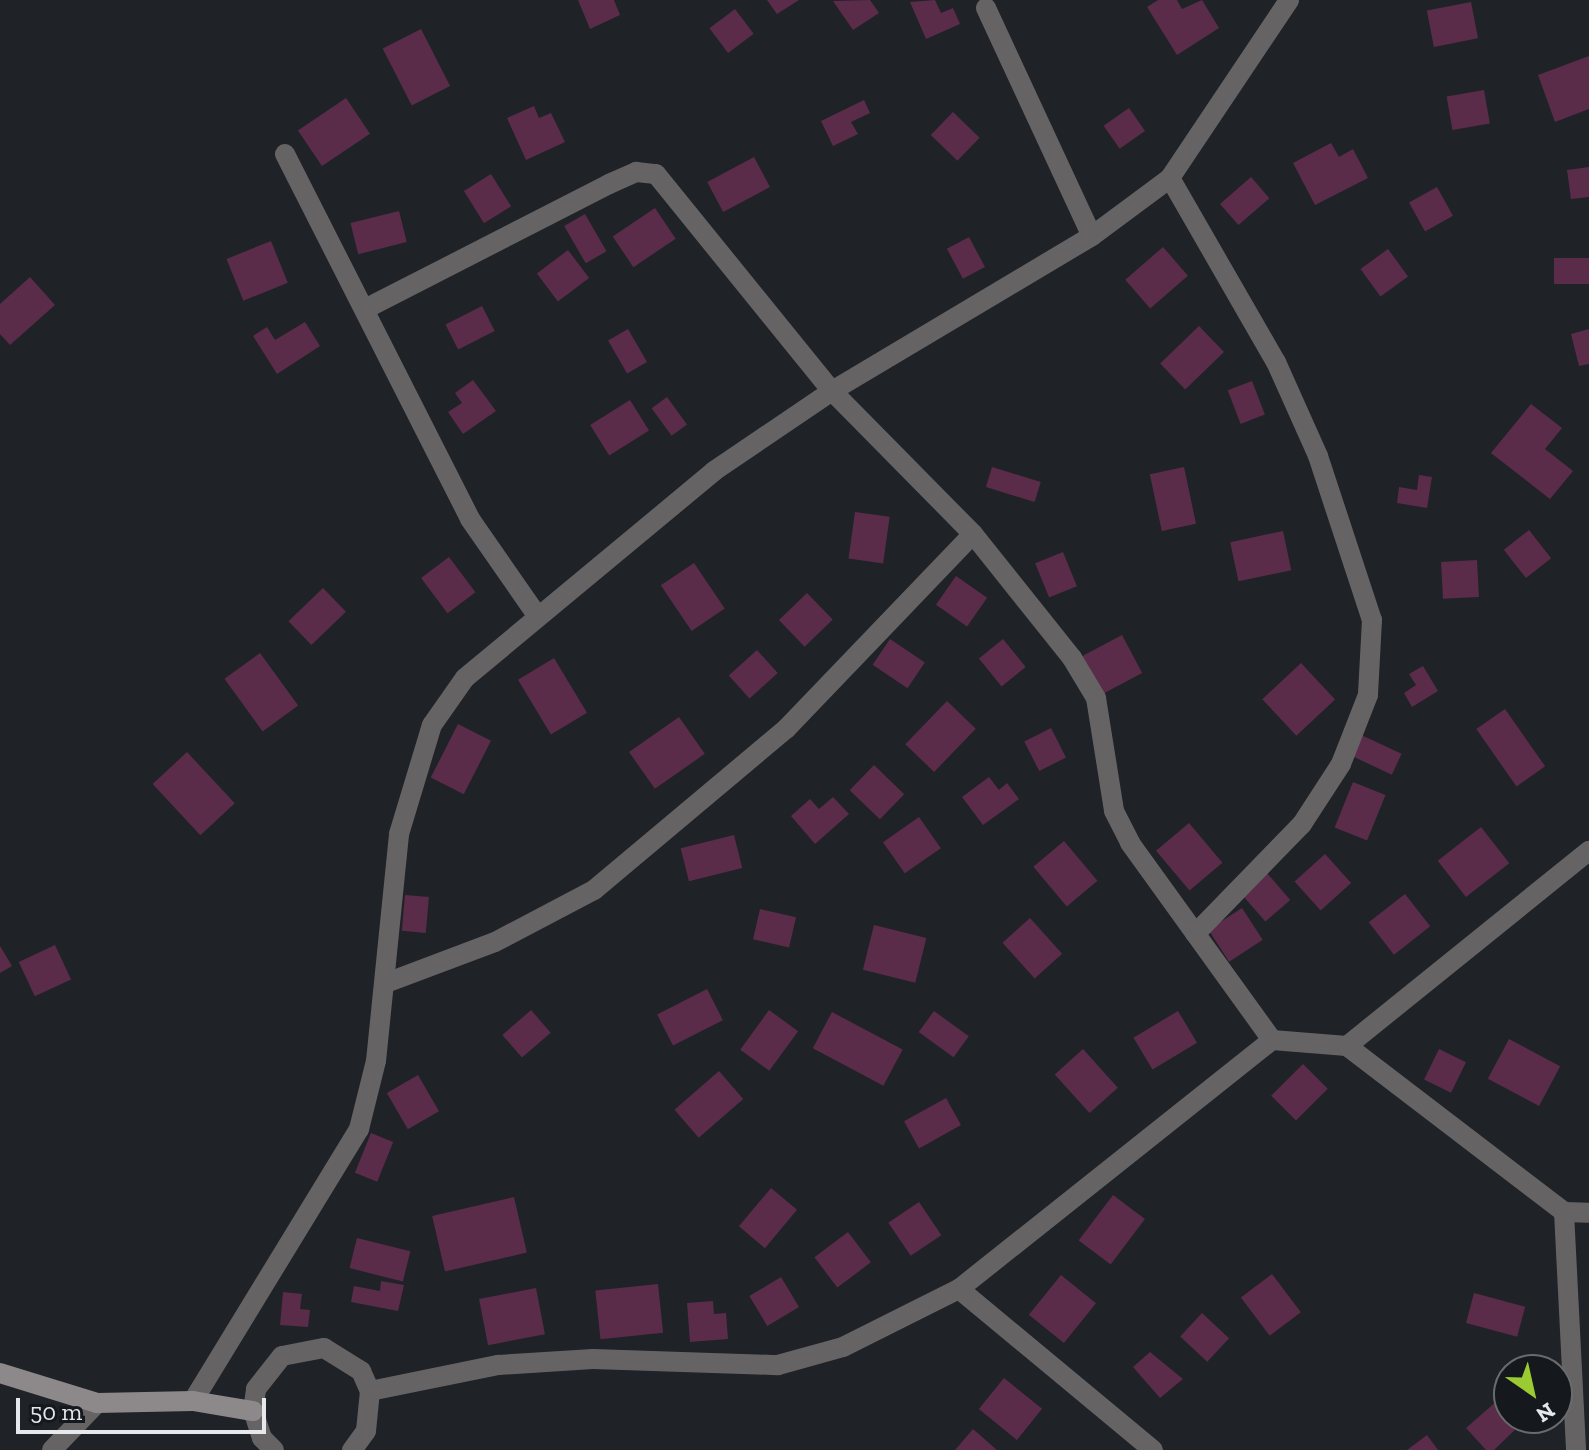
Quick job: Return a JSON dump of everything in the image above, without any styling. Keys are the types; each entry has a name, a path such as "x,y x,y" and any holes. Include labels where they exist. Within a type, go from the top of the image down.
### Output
{"street":[{"path":"193,1401 359,1129 386,983 399,834 432,725 465,678 536,614 714,471 832,391 1092,236 1170,178 1228,100 1289,0"},
{"path":"986,8 1092,236"},
{"path":"285,154 470,519 536,614"},
{"path":"365,309 609,184 636,172 656,174 832,391 973,534 1096,698 1114,811 1130,843 1272,1040"},
{"path":"1170,178 1276,362 1328,484 1372,620 1368,695 1341,764 1302,824 1195,934"},
{"path":"386,983 495,942 594,890 786,729 973,534"},
{"path":"1347,1046 1589,851"},
{"path":"370,1391 498,1365 593,1359 778,1365 843,1347 959,1289 1272,1040 1347,1046 1564,1212 1589,1213"},
{"path":"1564,1212 1576,1450"},
{"path":"959,1289 1153,1450"},
{"path":"274,1450 262,1438 253,1411 266,1370 302,1348 345,1356 370,1391 366,1431 352,1450"},
{"path":"0,1373 97,1403 193,1401 253,1411"},
{"path":"52,1450 97,1403"}],"building":[{"path":"578,0 614,0 620,15 590,29"},
{"path":"767,0 799,0 777,14"},
{"path":"870,0 879,13 853,30 833,1"},
{"path":"935,0 941,13 953,8 960,24 926,39 910,2"},
{"path":"1158,0 1177,0 1182,9 1202,0 1219,28 1177,55 1147,7"},
{"path":"1471,2 1478,38 1434,47 1427,11"},
{"path":"735,9 754,34 728,53 709,28"},
{"path":"421,29 450,86 412,106 383,49"},
{"path":"1589,56 1589,109 1555,122 1538,75"},
{"path":"1484,90 1490,123 1452,130 1447,97"},
{"path":"346,98 370,134 322,166 298,130"},
{"path":"864,100 870,113 851,122 858,134 833,146 821,121"},
{"path":"534,106 539,118 551,113 565,142 526,160 507,118"},
{"path":"1129,108 1145,131 1120,149 1104,126"},
{"path":"953,112 980,138 957,161 931,135"},
{"path":"1331,143 1339,157 1353,149 1368,178 1315,205 1293,163"},
{"path":"754,157 770,187 723,212 707,182"},
{"path":"1589,167 1589,197 1571,199 1567,170"},
{"path":"491,174 511,206 484,223 464,191"},
{"path":"1251,177 1269,198 1238,225 1220,204"},
{"path":"1437,187 1453,216 1425,231 1409,203"},
{"path":"655,208 676,239 633,267 613,237"},
{"path":"399,211 407,242 358,254 350,223"},
{"path":"585,214 606,251 586,263 564,226"},
{"path":"969,237 985,267 963,279 947,249"},
{"path":"271,241 288,283 243,301 226,259"},
{"path":"1163,247 1188,276 1150,308 1125,280"},
{"path":"1388,249 1408,277 1380,296 1360,269"},
{"path":"568,250 589,278 558,301 537,273"},
{"path":"1554,258 1589,258 1589,284 1554,284"},
{"path":"30,277 55,305 10,345 0,334 0,304"},
{"path":"482,306 495,331 458,350 445,325"},
{"path":"305,322 320,346 277,374 253,336 267,327 275,340"},
{"path":"1199,326 1224,352 1185,389 1160,364"},
{"path":"628,329 647,362 627,373 608,340"},
{"path":"1589,329 1589,364 1579,366 1571,334"},
{"path":"473,380 496,411 463,434 448,412 462,403 455,393"},
{"path":"1252,381 1265,415 1241,424 1228,390"},
{"path":"667,397 687,425 672,436 652,408"},
{"path":"630,400 649,431 609,455 590,425"},
{"path":"1531,404 1562,428 1545,449 1573,471 1550,499 1491,453"},
{"path":"992,467 1041,482 1035,502 986,487"},
{"path":"1184,467 1196,524 1162,531 1150,474"},
{"path":"1419,475 1432,477 1427,508 1397,503 1399,487 1417,490"},
{"path":"855,512 890,517 883,563 848,559"},
{"path":"1529,530 1551,558 1526,578 1504,550"},
{"path":"1283,531 1291,570 1238,581 1230,542"},
{"path":"1063,552 1077,586 1049,598 1035,563"},
{"path":"449,557 475,592 448,613 421,578"},
{"path":"1477,560 1479,597 1443,599 1441,562"},
{"path":"694,563 725,609 692,631 661,585"},
{"path":"956,576 987,598 967,626 936,605"},
{"path":"323,588 346,612 311,645 288,621"},
{"path":"807,593 833,620 805,647 779,620"},
{"path":"1122,635 1142,673 1101,695 1081,657"},
{"path":"890,639 925,662 907,688 873,665"},
{"path":"1003,639 1026,667 1002,686 979,659"},
{"path":"757,650 778,673 750,698 729,675"},
{"path":"260,653 298,706 263,731 224,679"},
{"path":"554,658 587,713 551,734 518,680"},
{"path":"1301,663 1335,700 1296,736 1262,699"},
{"path":"1423,666 1438,691 1412,707 1404,693 1416,685 1409,674"},
{"path":"947,701 976,729 934,772 905,744"},
{"path":"1505,709 1545,766 1516,786 1476,729"},
{"path":"679,717 705,754 655,789 629,752"},
{"path":"458,724 491,741 464,794 431,777"},
{"path":"1051,728 1066,757 1039,771 1024,742"},
{"path":"1359,734 1402,754 1392,775 1349,755"},
{"path":"187,752 235,803 200,835 153,784"},
{"path":"874,765 904,794 880,819 850,790"},
{"path":"989,777 999,790 1007,783 1019,799 983,825 962,797"},
{"path":"1353,782 1385,795 1367,841 1335,827"},
{"path":"833,797 849,814 815,844 791,816 810,799 819,809"},
{"path":"919,817 941,848 905,873 883,842"},
{"path":"1189,823 1222,863 1189,890 1156,851"},
{"path":"1481,827 1509,863 1466,897 1438,861"},
{"path":"734,835 742,868 689,881 681,848"},
{"path":"1064,841 1097,881 1067,907 1033,867"},
{"path":"1325,854 1351,883 1321,910 1295,881"},
{"path":"1266,872 1290,900 1265,922 1241,894"},
{"path":"1405,894 1430,926 1394,955 1369,922"},
{"path":"405,895 429,897 426,933 402,931"},
{"path":"1242,908 1263,940 1229,962 1208,930"},
{"path":"760,909 796,917 789,948 753,939"},
{"path":"1030,918 1062,954 1035,978 1003,943"},
{"path":"874,925 926,938 915,983 863,970"},
{"path":"55,945 71,979 35,996 19,962"},
{"path":"0,946 12,966 0,973"},
{"path":"707,989 723,1020 673,1046 657,1014"},
{"path":"531,1010 551,1033 522,1058 502,1035"},
{"path":"769,1010 798,1031 769,1071 740,1050"},
{"path":"934,1011 969,1036 954,1057 919,1032"},
{"path":"1178,1011 1197,1043 1152,1069 1133,1038"},
{"path":"832,1012 903,1050 883,1086 813,1048"},
{"path":"1509,1039 1560,1066 1539,1106 1488,1079"},
{"path":"1083,1049 1118,1088 1090,1113 1055,1074"},
{"path":"1439,1049 1466,1062 1451,1093 1424,1080"},
{"path":"1303,1064 1328,1089 1296,1121 1271,1096"},
{"path":"719,1071 743,1099 699,1138 674,1110"},
{"path":"418,1075 439,1111 408,1129 387,1093"},
{"path":"946,1098 961,1125 919,1148 904,1121"},
{"path":"371,1133 393,1142 377,1182 355,1173"},
{"path":"771,1188 797,1210 765,1248 739,1226"},
{"path":"1113,1195 1145,1219 1111,1265 1079,1241"},
{"path":"514,1197 527,1253 445,1271 432,1216"},
{"path":"919,1202 941,1235 911,1256 888,1223"},
{"path":"848,1232 871,1262 837,1288 814,1257"},
{"path":"357,1238 410,1251 403,1281 350,1268"},
{"path":"1272,1274 1301,1312 1270,1336 1241,1297"},
{"path":"1061,1275 1096,1303 1064,1343 1029,1315"},
{"path":"781,1277 799,1307 767,1326 749,1296"},
{"path":"381,1281 404,1285 398,1311 351,1302 354,1286 380,1291"},
{"path":"658,1284 663,1333 600,1339 595,1291"},
{"path":"536,1288 545,1334 488,1345 479,1299"},
{"path":"283,1292 302,1294 300,1309 310,1310 308,1327 280,1325"},
{"path":"1474,1293 1525,1307 1517,1337 1466,1323"},
{"path":"713,1301 714,1314 726,1313 728,1339 690,1342 687,1303"},
{"path":"1202,1313 1229,1338 1207,1362 1180,1336"},
{"path":"1150,1352 1183,1379 1160,1398 1133,1367"},
{"path":"1004,1378 1042,1409 1017,1440 979,1409"},
{"path":"1493,1404 1493,1434 1511,1434 1494,1450 1486,1450 1466,1428"},
{"path":"973,1429 997,1450 955,1450"},
{"path":"1427,1435 1438,1450 1407,1450"}]}
